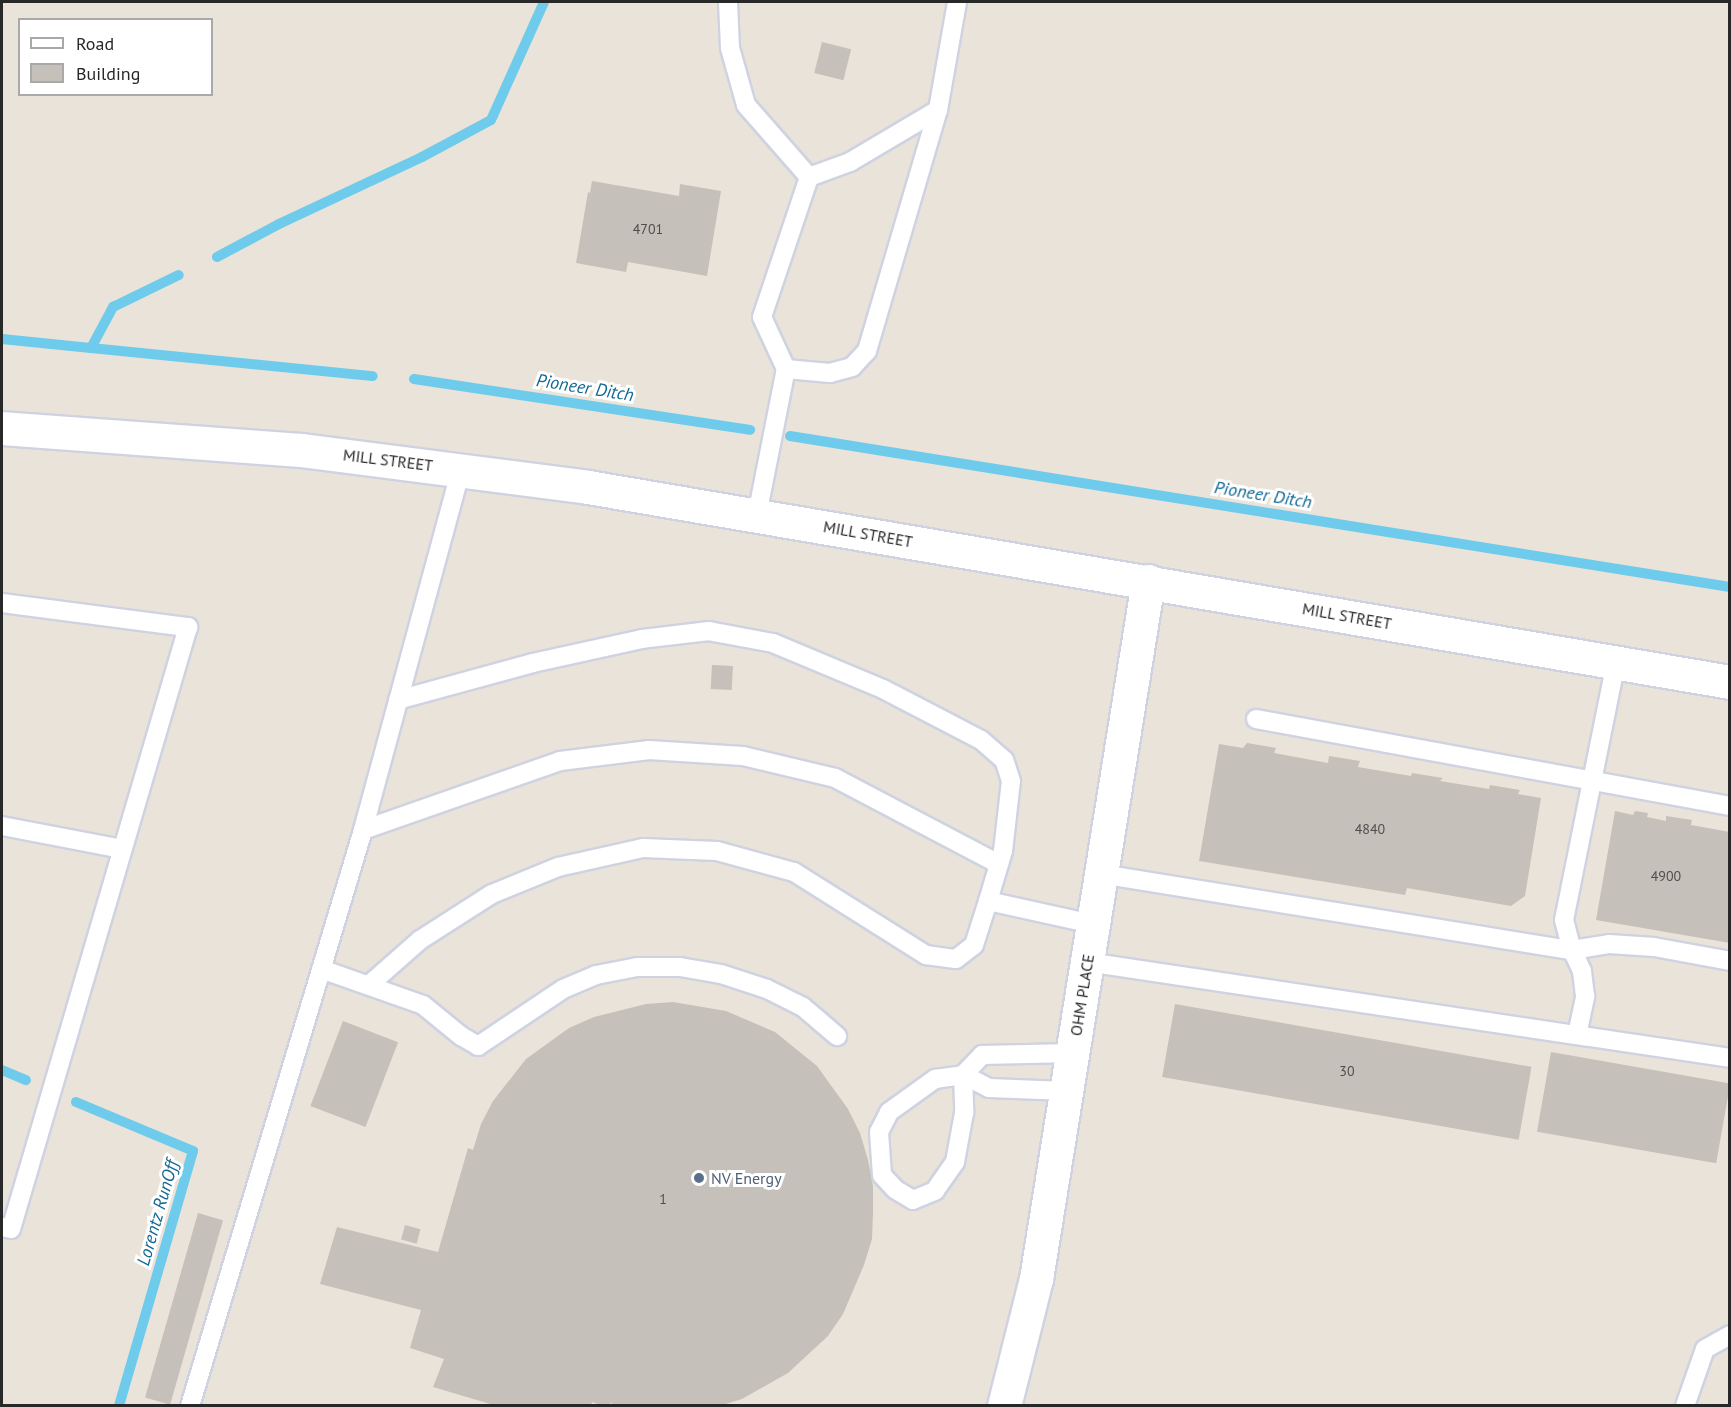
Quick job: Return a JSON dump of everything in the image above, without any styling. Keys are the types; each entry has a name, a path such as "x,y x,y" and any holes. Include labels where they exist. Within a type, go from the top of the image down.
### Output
{"main road":[{"name":"MILL STREET","path":"2,428 301,450 461,469 757,515 1730,682"},
{"name":"OHM PLACE","path":"1004,1406 1036,1279 1148,581"}],"lane":[{"path":"728,2 730,48 746,105 809,177"},
{"path":"786,369 830,373 852,367 867,351 938,110 957,2"},
{"path":"809,177 850,162 938,110"},
{"path":"757,515 786,369 762,317 809,177"},
{"path":"190,1406 363,830 461,469"},
{"path":"2,603 188,627 11,1229 2,1227"},
{"path":"369,986 420,940 492,894 558,867 643,848 717,851 794,872 926,955 957,959 974,945 988,901 999,864 1011,781 1004,760 981,740 883,689 773,643 709,631 642,639 533,663 398,700"},
{"path":"1577,1035 1585,996 1582,971 1572,950 1564,920 1616,663"},
{"path":"1256,719 1730,806"},
{"path":"363,830 560,760 649,750 743,756 836,778 999,864"},
{"path":"2,826 123,849"},
{"path":"1101,874 1572,950 1609,944 1654,947 1730,961"},
{"path":"988,901 1093,924"},
{"path":"1087,962 1730,1058"},
{"path":"321,969 423,1005 461,1036 478,1046 540,1003 596,975 637,967 680,967 721,974 767,989 803,1007 837,1036"},
{"path":"1066,1091 989,1088 963,1075 935,1079 889,1112 879,1132 882,1174 912,1200 935,1191 955,1162 964,1113 963,1075 982,1055 1072,1053"},
{"path":"1685,1406 1705,1349 1730,1335"}],"building":[{"path":"822,42 851,49 843,80 814,73"},
{"path":"592,181 679,196 680,184 721,191 707,276 628,262 626,272 576,263 588,192 590,193"},
{"path":"712,665 733,666 732,690 711,689"},
{"path":"1247,743 1276,748 1274,753 1328,763 1329,756 1360,761 1358,767 1411,776 1412,773 1443,778 1440,781 1489,789 1490,785 1520,790 1518,794 1541,798 1525,896 1511,906 1407,888 1405,895 1199,861 1219,744 1243,748"},
{"path":"1615,811 1633,815 1635,811 1648,813 1647,817 1666,821 1666,816 1692,820 1691,825 1730,832 1730,943 1596,920"},
{"path":"673,1002 726,1011 775,1032 817,1066 848,1109 860,1133 868,1160 873,1186 873,1213 872,1239 864,1265 843,1314 828,1336 788,1373 742,1399 719,1406 622,1406 610,1403 610,1406 604,1406 592,1402 591,1406 497,1406 433,1387 444,1359 410,1348 421,1310 320,1284 337,1227 438,1252 468,1148 473,1150 481,1124 493,1101 526,1059 569,1028 594,1017 646,1004"},
{"path":"1175,1004 1532,1067 1519,1140 1162,1077"},
{"path":"343,1021 398,1042 365,1127 310,1106"},
{"path":"1551,1052 1730,1084 1716,1163 1537,1132"},
{"path":"198,1213 223,1220 170,1405 145,1398"},
{"path":"405,1225 420,1229 417,1244 401,1239"}],"waterway":[{"name":"Pioneer Ditch","path":"217,257 279,224 422,157 491,120 544,2"},
{"name":"Pioneer Ditch","path":"2,339 91,348 113,307 179,275"},
{"name":"Pioneer Ditch","path":"91,348 373,376"},
{"name":"Pioneer Ditch","path":"414,379 750,430"},
{"name":"Pioneer Ditch","path":"790,436 1730,587"},
{"name":"Lorentz RunOff","path":"2,1070 26,1080"},
{"name":"Lorentz RunOff","path":"76,1102 193,1151 119,1406"}],"place":[{"name":"NV Energy","path":"699,1178"}]}
